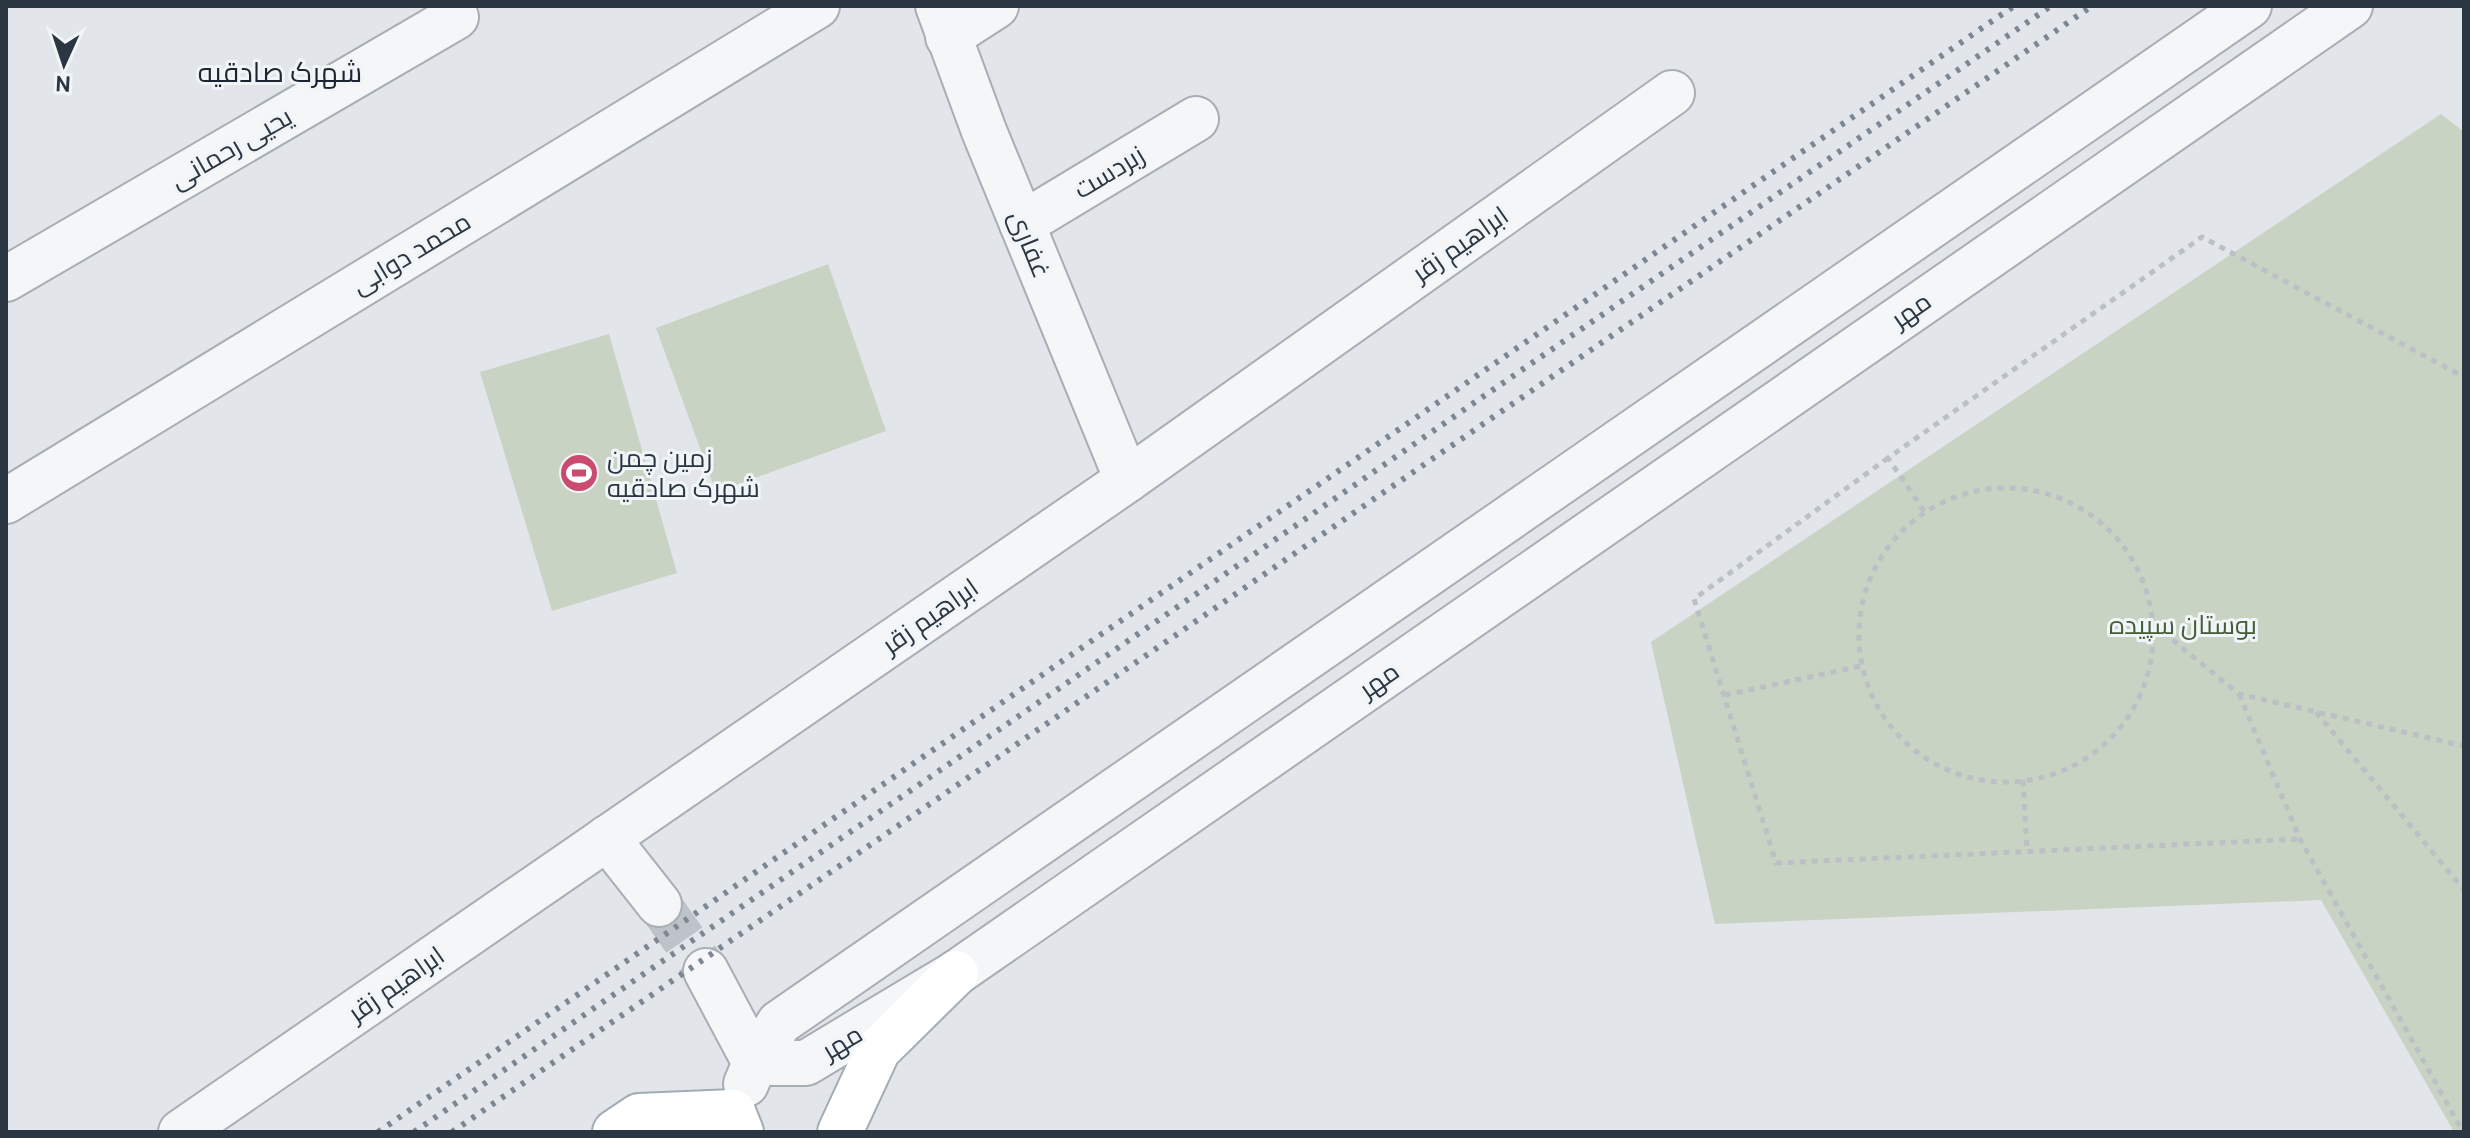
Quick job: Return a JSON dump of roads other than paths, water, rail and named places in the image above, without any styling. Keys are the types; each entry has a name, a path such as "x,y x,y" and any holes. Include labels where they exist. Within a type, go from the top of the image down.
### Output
{"main road":[{"path":"840,1132 878,1050 956,973"},
{"path":"615,1132 639,1116 737,1122"}],"street":[{"name":"محمد دوابی","path":"6,501 817,6"},
{"path":"943,21 996,6"},
{"name":"مهر","path":"755,1063 779,1023 2249,6"},
{"name":"مهر","path":"755,1063 806,1063 956,973 2350,6"},
{"name":"یحیی رحمانی","path":"6,279 456,17"},
{"name":"غفاری","path":"943,21 1127,480"},
{"name":"ابراهیم زقر","path":"181,1132 1127,480 1672,93"},
{"name":"زبردست","path":"1022,224 1196,119"},
{"path":"607,838 659,904"},
{"path":"706,971 755,1063 737,1122"}],"tunnel":[{"path":"659,904 706,971"}],"railway":[{"path":"378,1132 2014,6"},
{"path":"414,1132 2051,6"},
{"path":"452,1132 2092,6"}],"place":[{"name":"زمین چمن شهرک صادقیه","path":"579,473"}],"district":[{"name":"شهرک صادقیه","path":"280,72"}],"park label":[{"name":"بوستان سپیده","path":"2183,625"}]}
